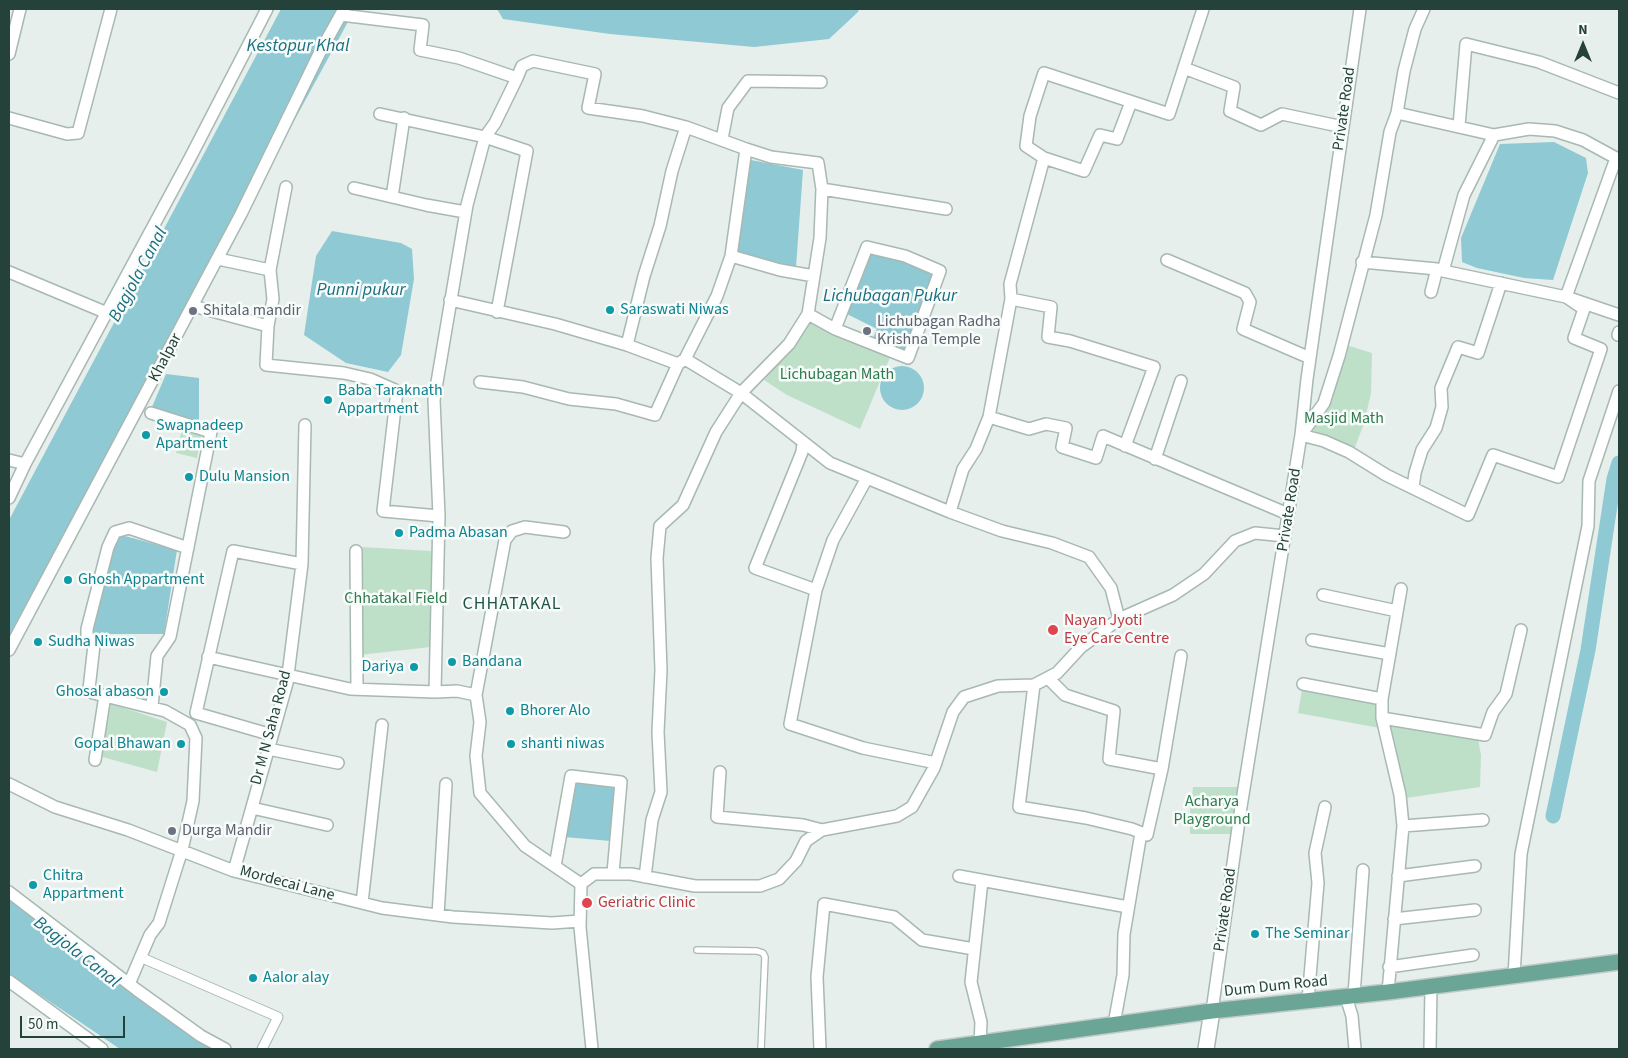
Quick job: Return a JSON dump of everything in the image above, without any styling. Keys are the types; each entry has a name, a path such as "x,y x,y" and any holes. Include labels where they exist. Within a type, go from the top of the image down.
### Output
{"main road":[{"name":"Dum Dum Road","path":"937,1049 1212,1011 1388,992 1619,962"}],"street":[{"path":"9,54 20,9"},
{"path":"9,118 67,134 78,133 111,9"},
{"path":"9,498 25,464 267,9"},
{"path":"1131,102 1117,139 1100,135 1084,171 1044,158 1026,146 1030,116 1044,73 1169,114 1203,9"},
{"name":"Private Road","path":"1212,1011 1241,807 1301,435 1310,358 1360,9"},
{"path":"1424,9 1415,29 1397,113 1390,132 1376,214 1324,403 1301,435 1324,440 1349,452 1386,475 1468,515 1493,455 1558,477 1601,348 1574,338 1584,309 1566,297"},
{"path":"342,12 423,25 420,50 459,58 517,78"},
{"name":"Khalpar","path":"9,650 218,259 342,12"},
{"path":"1459,126 1466,44 1539,62 1619,93"},
{"path":"435,692 438,516 434,400 466,212 485,136 495,123 522,66 533,61 595,74 588,108 643,116 686,126 771,157 818,164 822,190 820,238 808,314 789,344 741,393 713,438 683,505 660,526 657,558 662,670 658,732 662,792 652,820 645,877"},
{"path":"1184,68 1234,87 1230,111 1261,125 1282,114 1343,128"},
{"path":"722,139 728,108 748,82 821,82"},
{"path":"1397,113 1494,135 1529,129 1555,131 1583,140 1618,155 1566,297"},
{"path":"380,114 485,136 527,151 497,312"},
{"path":"392,197 404,118"},
{"path":"626,345 644,276 660,226 672,171 686,126"},
{"path":"1431,292 1464,195 1494,135"},
{"path":"480,382 524,387 568,399 616,404 655,414 717,296 731,256 746,149"},
{"path":"950,512 963,469 976,449 989,417 1011,299 1010,284 1044,158"},
{"path":"286,187 270,270 273,299 268,326 266,365 344,373 370,379 397,391 383,511 438,516"},
{"path":"354,188 466,212"},
{"path":"822,190 946,209"},
{"path":"808,314 835,329 908,358 940,270 905,256 867,247 835,329"},
{"path":"731,256 780,270 814,276"},
{"path":"218,259 270,270"},
{"path":"1167,260 1245,293 1250,302 1243,329 1310,358"},
{"path":"1362,262 1440,270 1566,297 1619,315"},
{"path":"9,272 107,313"},
{"path":"1413,488 1415,473 1422,450 1436,428 1442,407 1441,388 1458,347 1478,353 1501,283"},
{"path":"1011,299 1051,307 1048,337 1070,341 1154,367 1125,446"},
{"path":"450,300 555,324 682,361 741,393 830,463 1002,531 1052,543 1089,557 1111,588 1119,619"},
{"path":"193,306 268,326"},
{"path":"1155,459 1181,381"},
{"path":"1514,976 1521,854 1588,526 1590,481 1619,391"},
{"path":"151,413 211,432 170,637 157,656 152,706"},
{"path":"989,417 1029,429 1046,424 1066,428 1062,447 1096,458 1103,436 1288,514"},
{"name":"Dr M N Saha Road","path":"234,871 288,674 302,564 306,426"},
{"path":"803,442 802,452 756,568 816,590"},
{"path":"9,460 25,464"},
{"path":"867,478 833,540 816,590 790,724 863,748 936,763"},
{"path":"564,532 525,527 512,531 505,540 476,695 480,722 476,756 480,793 525,846 581,884"},
{"path":"129,984 150,935 159,923 182,850 192,802 196,738 190,725 165,711 152,706 125,702 93,693 89,689 94,645 87,635 87,629 112,536 120,528 129,528 188,548"},
{"path":"581,884 594,874 645,877 695,886 760,886 779,879 796,861 806,841 822,830 897,816 912,807 936,763 953,712 964,697 998,686 1034,685 1048,678 1057,673 1082,647 1119,619 1173,595 1204,574 1236,541 1255,533 1286,536"},
{"path":"272,735 196,713 233,551 302,564"},
{"path":"356,551 357,688"},
{"path":"1388,992 1402,826 1400,795 1382,718 1382,699 1401,589"},
{"path":"1323,595 1397,612"},
{"path":"1382,718 1485,735 1493,712 1506,694 1521,630"},
{"path":"1312,640 1390,654"},
{"path":"1034,685 1019,807 1086,818 1147,835 1162,769 1181,656"},
{"path":"208,657 357,688 435,692 458,691 476,695"},
{"path":"1048,678 1065,695 1114,711 1109,759 1162,769"},
{"path":"1303,684 1382,699"},
{"path":"95,760 105,695"},
{"path":"362,903 382,725"},
{"path":"268,748 338,763"},
{"path":"720,772 717,818 803,825 822,830"},
{"path":"554,866 571,776 621,782 612,874"},
{"name":"Mordecai Lane","path":"9,784 55,807 182,850 234,871 362,903 438,915 552,923 580,921"},
{"path":"438,915 446,784"},
{"path":"1308,1000 1318,884 1315,853 1325,807"},
{"path":"252,808 327,825"},
{"path":"1402,826 1483,820"},
{"path":"1114,1024 1123,975 1124,934 1141,833"},
{"path":"1398,876 1475,866"},
{"path":"1355,1049 1350,996 1363,870"},
{"path":"959,876 1128,907"},
{"path":"980,1044 982,1022 971,982 982,881"},
{"path":"581,884 580,921 592,1049"},
{"path":"9,892 129,984 201,1036 225,1049"},
{"path":"820,1049 817,977 824,904 894,917 922,940 974,949"},
{"path":"1394,919 1475,910"},
{"path":"1389,967 1473,954"},
{"path":"140,957 278,1017 262,1049"},
{"path":"9,981 102,1049"},
{"path":"1430,1049 1431,986"},
{"path":"1206,1049 1212,1011"}],"lane":[{"path":"697,950 756,951 763,953 765,957 761,1049"}],"green space":[{"name":"Lichubagan Math","path":"810,318 891,355 860,429 787,395 764,380 793,346"},
{"name":"Masjid Math","path":"1346,345 1372,353 1371,394 1363,426 1354,450 1312,430 1328,406"},
{"path":"182,430 202,432 197,458 176,453"},
{"name":"Chhatakal Field","path":"362,547 431,551 431,647 359,655"},
{"path":"1303,684 1380,699 1385,729 1298,713"},
{"path":"109,703 167,722 157,772 99,756"},
{"path":"1388,725 1478,739 1481,755 1480,787 1406,798"},
{"name":"Acharya Playground","path":"1193,787 1240,787 1232,834 1190,834"}],"water":[{"name":"Kestopur Khal","path":"281,9 355,9 9,644 9,520"},
{"path":"497,9 859,9 829,39 754,47 610,34 503,19"},
{"path":"1554,142 1586,158 1588,173 1553,280 1524,278 1477,268 1462,262 1461,238 1500,144"},
{"path":"751,160 803,170 796,267 736,253"},
{"name":"Punni pukur","path":"332,231 401,243 412,249 414,279 401,355 388,372 346,363 304,335 316,256"},
{"name":"Lichubagan Pukur","path":"870,253 904,259 935,273 907,355 878,345 880,341 873,338 877,329 847,314"},
{"path":"906,366 918,372 923,379 923,397 918,404 911,409 898,410 886,404 881,397 880,384 886,372 893,367"},
{"path":"166,374 199,378 199,425 152,407"},
{"path":"114,533 177,550 164,634 91,634"},
{"path":"575,781 615,788 611,841 564,837"},
{"name":"Bagjola Canal","path":"9,900 127,986 220,1049 120,1049 9,974"}],"waterway":[{"path":"1553,816 1588,650 1614,479 1619,463"}],"place":[{"name":"Saraswati Niwas","path":"610,310"},
{"name":"Shitala mandir","path":"193,311"},
{"name":"Lichubagan Radha Krishna Temple","path":"867,331"},
{"name":"Baba Taraknath Appartment","path":"328,400"},
{"name":"Swapnadeep Apartment","path":"146,435"},
{"name":"Dulu Mansion","path":"189,477"},
{"name":"Padma Abasan","path":"399,533"},
{"name":"Ghosh Appartment","path":"68,580"},
{"name":"Nayan Jyoti Eye Care Centre","path":"1053,630"},
{"name":"Sudha Niwas","path":"38,642"},
{"name":"Bandana","path":"452,662"},
{"name":"Dariya","path":"414,667"},
{"name":"Ghosal abason","path":"164,692"},
{"name":"Bhorer Alo","path":"510,711"},
{"name":"Gopal Bhawan","path":"181,744"},
{"name":"shanti niwas","path":"511,744"},
{"name":"Durga Mandir","path":"172,831"},
{"name":"Chitra Appartment","path":"33,885"},
{"name":"Geriatric Clinic","path":"587,903"},
{"name":"The Seminar","path":"1255,934"},
{"name":"Aalor alay","path":"253,978"}],"district":[{"name":"CHHATAKAL","path":"512,605"}]}
